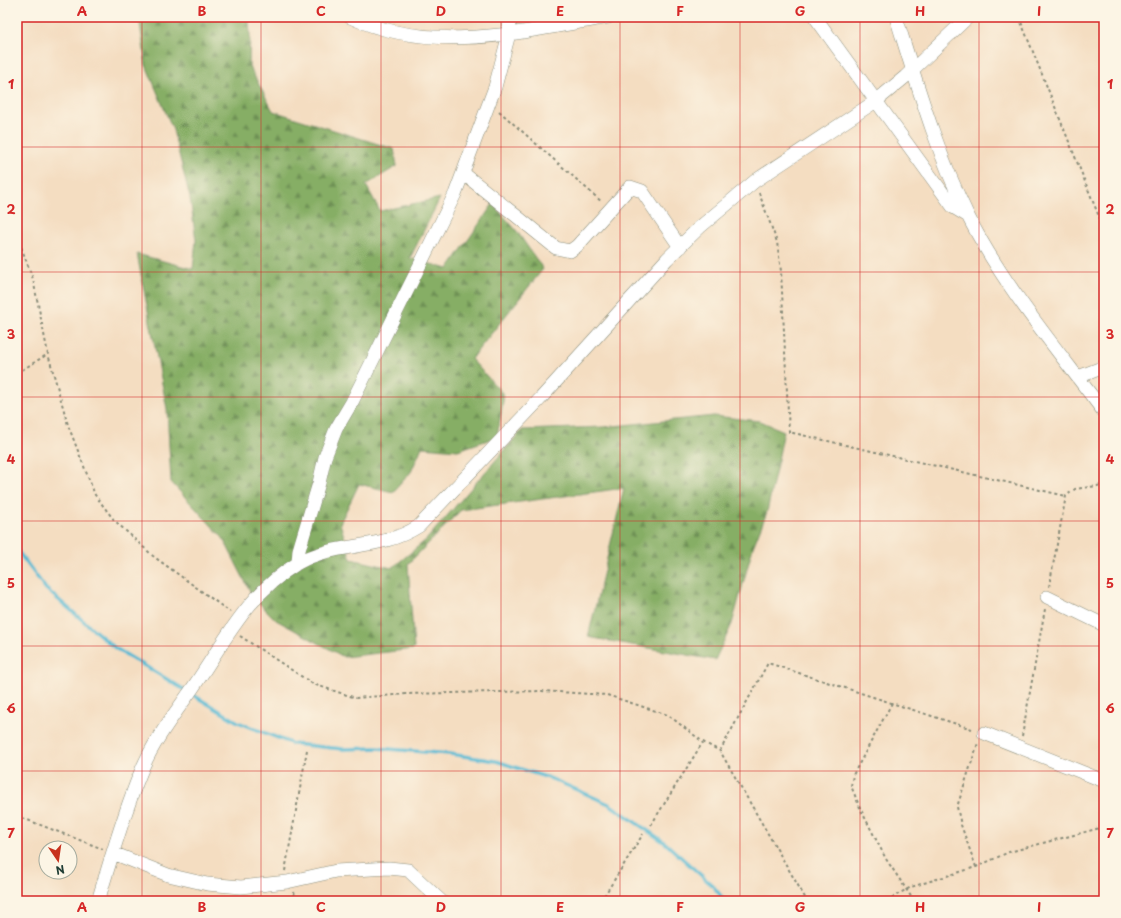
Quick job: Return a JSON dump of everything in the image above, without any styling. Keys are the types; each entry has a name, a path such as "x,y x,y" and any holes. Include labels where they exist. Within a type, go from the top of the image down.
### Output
{"street":[{"path":"350,17 388,31 437,38 468,38 509,34 608,17"},
{"path":"298,563 299,550 319,483 325,457 336,429 352,402 455,194 489,102 509,34 510,17"},
{"path":"815,17 953,207 968,216"},
{"path":"896,17 949,173 968,216 1007,280 1104,412"},
{"path":"98,901 140,774 154,745 233,625 260,592 298,563 310,557 336,549 382,543 406,534 419,526 700,227 755,181 876,102 913,70 968,17"},
{"path":"463,173 556,248 570,251 577,246 630,187 642,191 680,247"},
{"path":"1078,377 1104,367"},
{"path":"1048,598 1104,625"},
{"path":"983,733 1104,782"},
{"path":"113,853 168,875 207,884 242,887 287,882 336,871 389,868 408,870 441,901"}],"path":[{"path":"1019,17 1104,229"},
{"path":"489,102 610,209"},
{"path":"755,181 777,242 781,271 790,432 1066,496"},
{"path":"17,236 33,280 48,354 68,425 95,495 114,520 153,556 214,599 232,614 233,625 313,684 356,698 406,694 542,691 607,696 668,715 703,742 720,750 807,901"},
{"path":"17,373 48,354"},
{"path":"720,750 768,663 983,733 957,807 961,825 976,867"},
{"path":"892,703 851,783 856,799 886,859 914,901"},
{"path":"651,825 703,742"},
{"path":"287,882 285,869 307,750"},
{"path":"17,816 113,853"},
{"path":"886,901 906,890 976,867 1009,852 1104,827"},
{"path":"601,901 642,834"}],"green space":[{"path":"139,17 245,17 249,19 249,66 273,111 394,149 397,166 366,185 380,211 440,198 410,258 448,269 493,204 516,230 543,269 471,359 504,395 497,437 458,450 422,447 411,472 393,492 359,484 340,523 351,559 392,568 426,540 522,430 603,427 714,416 760,421 784,431 767,512 753,547 732,624 715,660 588,637 624,488 461,510 408,564 414,649 344,657 276,620 253,597 223,538 171,482 167,409 137,254 193,269 196,240 190,198 173,130 146,65"}],"waterway":[{"path":"17,550 46,589 115,648 238,722 293,744 343,749 376,748 450,754 496,761 552,779 609,804 664,842 713,886 725,901"}]}
